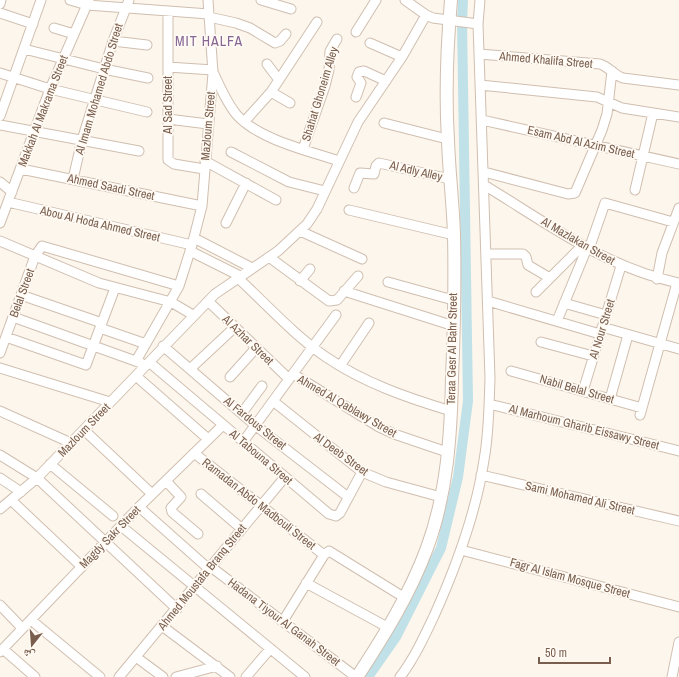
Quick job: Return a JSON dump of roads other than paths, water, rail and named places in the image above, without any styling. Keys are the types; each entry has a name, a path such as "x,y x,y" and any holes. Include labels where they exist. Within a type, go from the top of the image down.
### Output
{"street":[{"path":"0,4 1,0"},
{"path":"0,116 41,0"},
{"path":"70,0 126,4 209,16 250,28 276,43 280,42 286,34"},
{"name":"Mazloum Street","path":"136,361 179,286 202,206 213,72 208,0"},
{"path":"261,0 291,9"},
{"path":"356,32 376,0"},
{"path":"405,0 426,15 452,21 475,24"},
{"name":"Teraa Gesr Al Bahr Street","path":"357,677 389,628 405,598 428,547 441,497 448,452 454,326 454,235 446,87 452,21 451,0"},
{"path":"400,677 418,650 445,592 461,550 481,475 488,425 488,301 484,172 479,54 475,24 480,0"},
{"name":"Makkah Al Makrama Street","path":"0,223 50,89 88,2"},
{"name":"Al Imam Mohamed Abdo Street","path":"73,179 82,140 94,100 126,4"},
{"name":"Al Sad Street","path":"168,11 168,160 174,164 205,165"},
{"path":"0,13 33,24"},
{"name":"Mazloum Street","path":"0,509 37,478 208,301 239,277 269,257 300,231 317,209 358,122 402,57 426,15"},
{"path":"244,122 271,92 316,22"},
{"path":"54,28 74,34"},
{"name":"Shahat Ghoneim Alley","path":"303,149 326,81 329,70 330,52 337,39"},
{"path":"113,41 147,45"},
{"path":"370,43 402,57"},
{"path":"24,49 104,69 148,78"},
{"name":"Ahmed Khalifa Street","path":"479,54 600,64 607,66 617,76 628,79 679,85"},
{"path":"267,64 279,80"},
{"path":"168,67 213,72 230,106 244,122 271,138 339,161"},
{"path":"356,97 361,83 357,77 360,72 364,71 386,81"},
{"path":"484,172 568,194 575,194 578,190 594,146 602,130 609,101 612,71"},
{"path":"0,73 50,89 147,112"},
{"path":"480,85 597,97 622,108 679,117"},
{"path":"271,92 290,103"},
{"path":"634,190 653,113"},
{"path":"168,119 208,124"},
{"name":"Esam Abd Al Azim Street","path":"482,120 679,164"},
{"path":"384,123 448,139"},
{"path":"0,125 139,151"},
{"path":"231,152 289,182 325,192"},
{"name":"Al Adly Alley","path":"354,188 360,172 374,174 376,166 379,163 450,180"},
{"path":"205,165 246,183 276,200"},
{"name":"Ahmed Saadi Street","path":"20,169 202,206"},
{"path":"0,182 12,192"},
{"path":"226,223 246,183"},
{"name":"Al Mazlakan Street","path":"484,184 586,248 621,266 657,279 678,283"},
{"name":"Abou Al Hoda Ahmed Street","path":"8,202 192,245"},
{"path":"556,321 605,203 674,222"},
{"path":"657,279 662,254 679,208"},
{"path":"349,210 454,235"},
{"path":"300,231 362,258"},
{"path":"0,241 84,277 115,288 171,302 193,315"},
{"path":"192,245 252,268"},
{"path":"192,245 239,277 312,347 340,366 390,390 451,411"},
{"path":"35,256 40,247 45,247 179,286"},
{"path":"536,292 550,278 586,248"},
{"path":"486,254 523,254 526,257 528,265 550,278"},
{"name":"Belal Street","path":"0,353 35,256"},
{"path":"269,257 329,302 337,300 358,276"},
{"name":"Al Nour Street","path":"583,391 621,266"},
{"path":"300,281 310,269"},
{"path":"388,282 453,300"},
{"path":"660,344 678,283"},
{"path":"6,338 84,365 87,363 94,346 115,288"},
{"path":"344,291 454,326"},
{"path":"21,295 101,325 146,344"},
{"name":"Al Azhar Street","path":"208,301 256,348 291,376"},
{"path":"488,301 556,321 601,331 628,335 679,350"},
{"path":"564,303 606,315"},
{"path":"243,442 336,315"},
{"name":"Al Tabouna Street","path":"13,317 136,361 147,363 333,516 340,513 362,472"},
{"path":"340,366 369,323"},
{"path":"190,369 235,327"},
{"path":"610,398 628,335"},
{"path":"541,342 593,356"},
{"name":"Nabil Belal Street","path":"511,371 610,398 641,411 660,344"},
{"name":"Al Fardous Street","path":"163,346 256,425 348,497"},
{"path":"230,377 256,348"},
{"path":"0,368 110,402"},
{"path":"136,376 208,439"},
{"name":"Ahmed Al Qablawy Street","path":"291,376 379,427 394,434 448,452"},
{"path":"242,413 262,386"},
{"name":"Al Deeb Street","path":"273,401 362,472 386,482 441,497"},
{"name":"Al Marhoum Gharib Eissawy Street","path":"489,404 679,450"},
{"path":"0,411 71,443"},
{"name":"Magdy Sakr Street","path":"2,647 82,568 139,507 223,425"},
{"path":"84,430 152,494"},
{"name":"Ramadan Abdo Madbouli Street","path":"194,453 261,506 325,553 332,552 405,598"},
{"path":"0,455 37,478 177,609"},
{"path":"50,464 113,516"},
{"name":"Sami Mohamed Ali Street","path":"481,475 679,521"},
{"name":"Ahmed Moustafa Branq Street","path":"119,677 177,609 285,477"},
{"path":"0,478 21,492"},
{"path":"166,481 181,497 172,508 172,512 198,534"},
{"path":"201,494 242,529"},
{"path":"11,500 82,568"},
{"name":"Hadana Tiyour Al Ganah Street","path":"139,507 210,568 357,677"},
{"path":"122,526 305,677"},
{"name":"Fagr Al Islam Mosque Street","path":"461,550 679,607"},
{"path":"283,621 325,553"},
{"path":"306,583 389,628"},
{"path":"0,605 22,628"},
{"path":"31,620 100,677"},
{"path":"162,626 230,677"},
{"path":"672,677 677,664 679,642"},
{"path":"2,647 35,677"},
{"path":"246,677 270,649"},
{"path":"136,657 163,677"},
{"path":"176,677 217,666"}],"waterway":[{"path":"368,677 396,637 441,548 458,477 468,401 462,21 463,0"}],"district":[{"name":"MIT HALFA","path":"209,41"}]}
